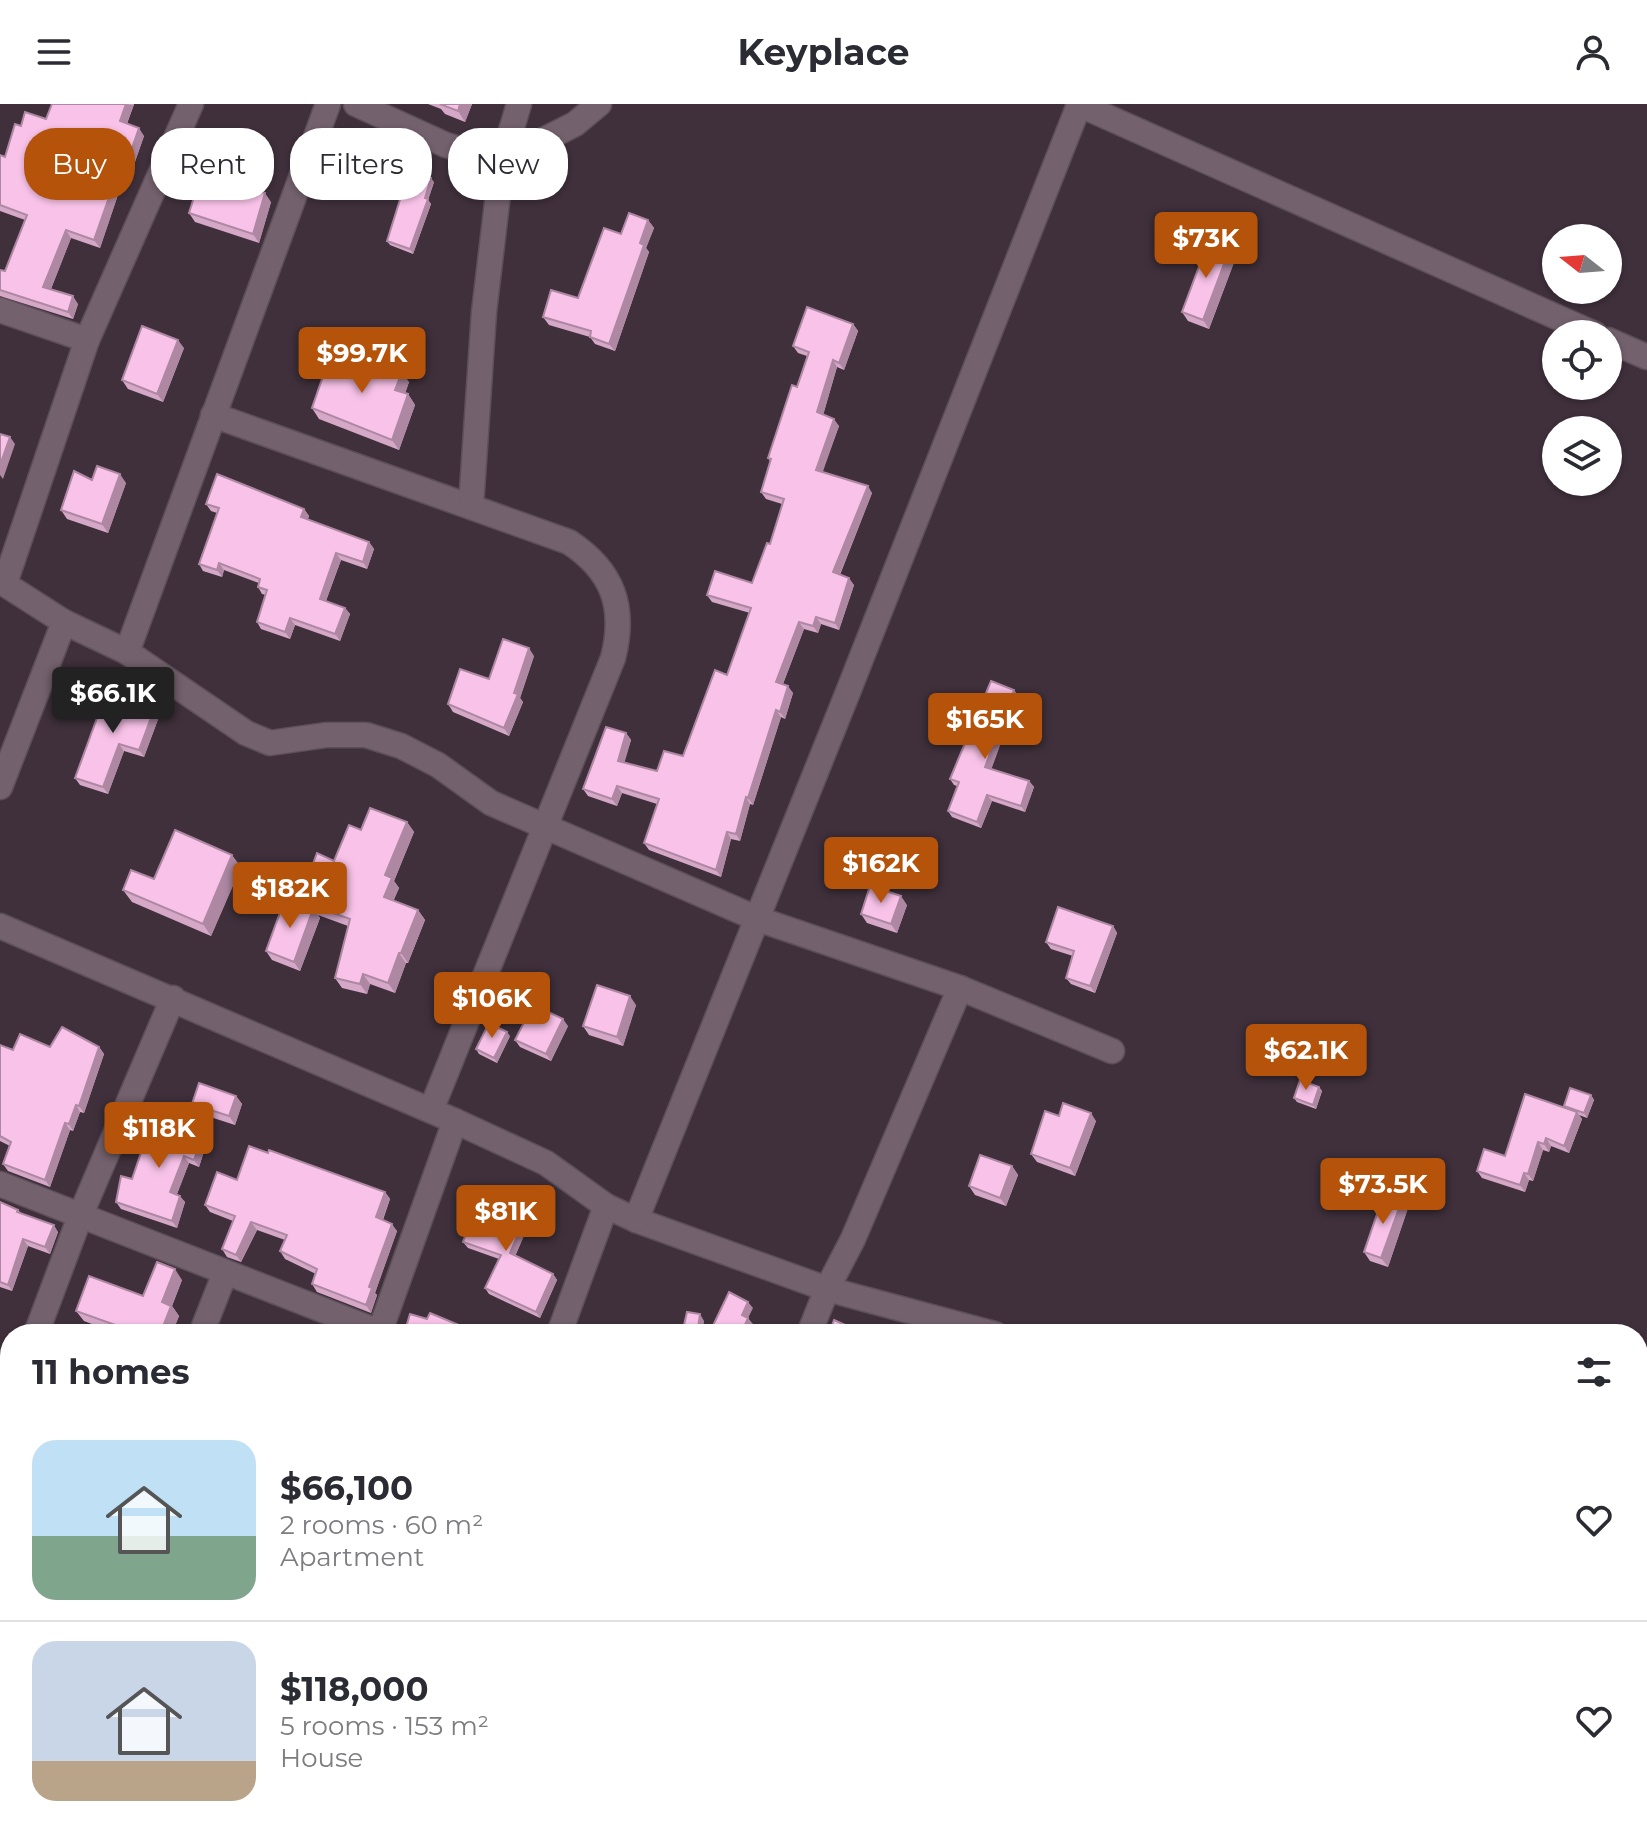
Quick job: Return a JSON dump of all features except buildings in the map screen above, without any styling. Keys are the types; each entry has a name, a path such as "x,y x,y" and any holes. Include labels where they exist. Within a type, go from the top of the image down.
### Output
{"street":[{"path":"191,104 87,340 2,582 64,622 127,652 246,733 270,743 326,735 366,735 401,746 438,765 491,803 758,919 960,988 1112,1051"},
{"path":"127,652 328,104"},
{"path":"356,104 448,146"},
{"path":"512,128 519,104"},
{"path":"567,128 599,104"},
{"path":"636,1220 1079,104 1564,320"},
{"path":"471,506 484,312 497,200"},
{"path":"0,310 87,340"},
{"path":"1622,346 1647,357"},
{"path":"213,415 569,542 599,566 616,601 619,620 613,658 431,1110"},
{"path":"0,787 64,622"},
{"path":"0,926 173,998 546,1163 606,1206 636,1220 827,1289 958,1324"},
{"path":"813,1324 853,1239 960,988"},
{"path":"40,1324 81,1214 173,998"},
{"path":"382,1324 455,1121"},
{"path":"0,1184 356,1324"},
{"path":"563,1324 606,1206"},
{"path":"205,1324 225,1273"}]}
